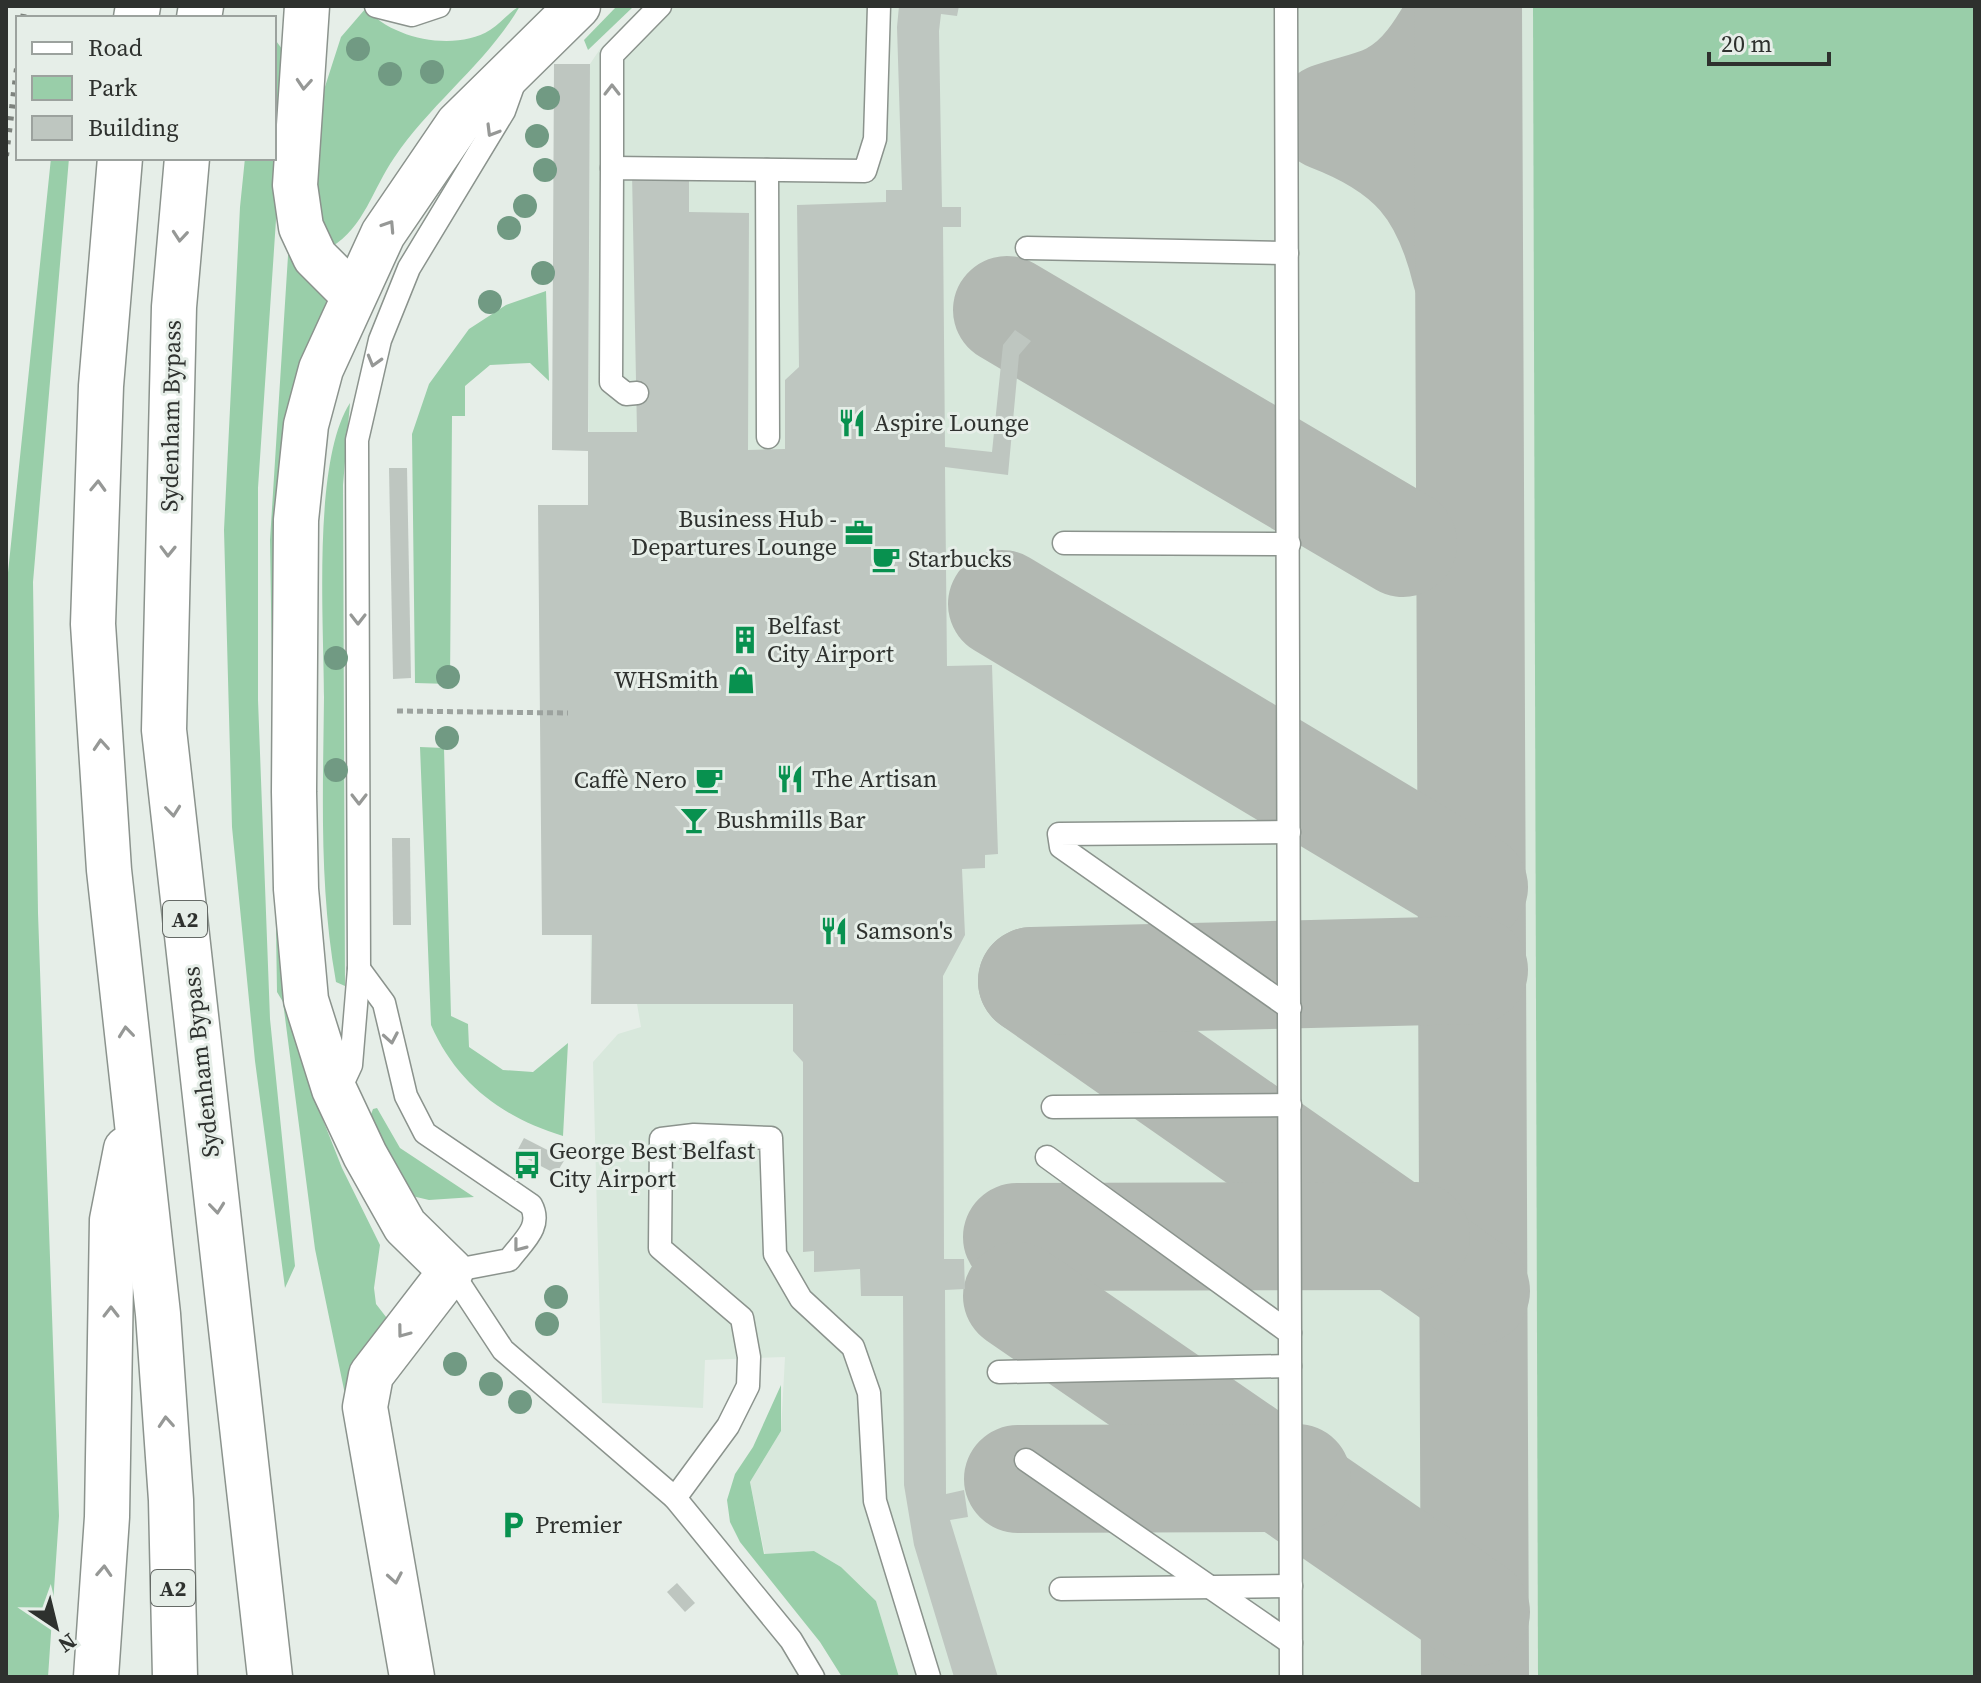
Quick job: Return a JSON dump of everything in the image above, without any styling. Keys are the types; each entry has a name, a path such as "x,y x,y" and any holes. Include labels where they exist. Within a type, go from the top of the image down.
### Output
{"main road":[{"path":"307,6 295,185 301,227 315,257 353,295"},
{"path":"412,1677 365,1407 371,1375 451,1271 405,1226 337,1096 306,1000 296,889 296,520 306,425 321,369 383,234 458,124 578,6"},
{"name":"A2","path":"120,160 101,386 93,624 109,870 158,1314 171,1500 175,1677"},
{"name":"Sydenham Bypass","path":"187,160 174,307 164,730 270,1677"},
{"path":"96,1677 107,1517 112,1220 134,1110"}],"lane":[{"path":"376,6 412,15 439,6"},
{"path":"637,393 626,394 611,382 612,55 660,6"},
{"path":"612,168 865,171 875,139 879,6"},
{"path":"1286,6 1291,1677"},
{"path":"337,1096 351,1065 359,969 359,427 380,340 409,268 504,111 523,60"},
{"path":"767,170 758,393 768,437"},
{"path":"1027,248 1287,253"},
{"path":"1064,543 1289,544"},
{"path":"1289,832 1059,834 1061,847 1290,1008"},
{"path":"359,969 384,1003 406,1096 425,1133 531,1205 535,1213 535,1226 509,1260 451,1271 503,1350 675,1498 791,1640 813,1677"},
{"path":"1053,1107 1290,1105"},
{"path":"675,1498 728,1426 748,1386 749,1357 742,1318 660,1248 661,1139 694,1135 771,1138 775,1254 801,1299 853,1347 869,1393 875,1501 929,1677"},
{"path":"1047,1157 1290,1333"},
{"path":"999,1372 1290,1366"},
{"path":"1026,1460 1291,1643"},
{"path":"1061,1589 1291,1586"}],"path":[{"path":"397,711 568,713"}],"shaded area":[{"name":"George Best Belfast City Airport","path":"645,6 1975,6 1975,1677 899,1677 876,1601 841,1567 814,1551 765,1555 750,1482 781,1431 785,1357 705,1360 703,1408 602,1403 593,1062 618,1034 641,1027 637,1004 591,1004 588,505 590,64 600,49"}],"green space":[{"path":"520,6 492,46 409,138 360,218 331,247 319,237 313,114 341,37 366,8 391,28 424,39 442,41 476,37"},
{"path":"617,6 634,6 588,50 584,40"},
{"path":"1533,6 1975,6 1975,1677 1538,1677"},
{"path":"276,41 287,56 258,488 258,700 270,1019 295,1266 285,1288 255,1061 232,827 224,530 245,160 276,160"},
{"path":"51,160 69,160 33,582 38,913 59,1516 48,1677 6,1677 6,592"},
{"path":"289,240 329,295 296,388 277,538 283,1001 308,1082 342,1168 380,1245 374,1288 376,1304 393,1326 348,1409 315,1249 283,1002 277,992 270,540"},
{"path":"546,291 549,381 530,363 490,365 465,386 465,416 452,416 450,684 415,683 412,434 429,384 469,329 506,305"},
{"path":"350,403 343,485 345,986 336,982 324,875 322,587 325,503 330,464 338,430"},
{"path":"420,747 444,748 451,1016 468,1024 469,1047 503,1070 533,1072 568,1043 563,1136 520,1119 484,1096 454,1065 431,1025"},
{"path":"377,1108 400,1148 474,1197 429,1200 412,1196 370,1117 373,1109"},
{"path":"781,1385 781,1431 750,1482 764,1554 814,1551 841,1567 876,1601 899,1677 842,1677 820,1642 740,1542 730,1522 727,1500 735,1474 753,1447"}],"building":[{"name":"Belfast City Airport","path":"899,6 959,6 957,16 941,14 939,31 942,207 961,207 961,227 943,227 945,447 992,452 1003,345 1015,330 1031,341 1019,355 1008,475 945,467 947,666 992,665 998,854 985,855 985,868 962,869 965,935 943,976 944,1259 964,1259 965,1289 945,1290 946,1494 964,1490 968,1517 950,1520 998,1677 954,1677 914,1545 904,1485 903,1296 861,1296 860,1269 814,1272 814,1251 803,1252 803,1062 793,1051 793,1004 591,1004 592,935 542,935 538,505 588,505 588,451 552,450 554,64 590,64 588,432 637,432 632,173 689,173 689,212 749,213 748,450 785,449 785,380 799,367 797,205 886,202 886,190 902,190"},
{"path":"389,468 407,468 411,678 393,679"},
{"path":"392,838 410,838 411,925 393,925"},
{"path":"524,1138 565,1159 556,1174 516,1153"},
{"path":"677,1583 695,1603 685,1612 667,1592"}],"taxiway":[{"path":"1466,6 1434,58 1415,80 1383,100 1330,117 1383,143 1421,175 1448,218 1466,273"},
{"path":"1468,6 1475,1677"},
{"path":"1007,310 1403,543"},
{"path":"1002,604 1474,887"},
{"path":"1032,981 1474,970"},
{"path":"1032,981 1476,1291"},
{"path":"1017,1237 1416,1236"},
{"path":"1017,1296 1476,1612"},
{"path":"1018,1479 1297,1478"}],"railway":[{"path":"23,16 25,6"},
{"path":"6,156 16,76"}],"place":[{"name":"Aspire Lounge","path":"852,423"},
{"name":"Business Hub - Departures Lounge","path":"859,533"},
{"name":"Starbucks","path":"886,559"},
{"name":"Belfast City Airport","path":"745,640"},
{"name":"WHSmith","path":"741,680"},
{"name":"The Artisan","path":"790,779"},
{"name":"Caffè Nero","path":"709,780"},
{"name":"Bushmills Bar","path":"694,820"},
{"name":"Samson's","path":"834,931"},
{"name":"George Best Belfast City Airport","path":"527,1165"},
{"name":"Premier","path":"513,1525"}]}
